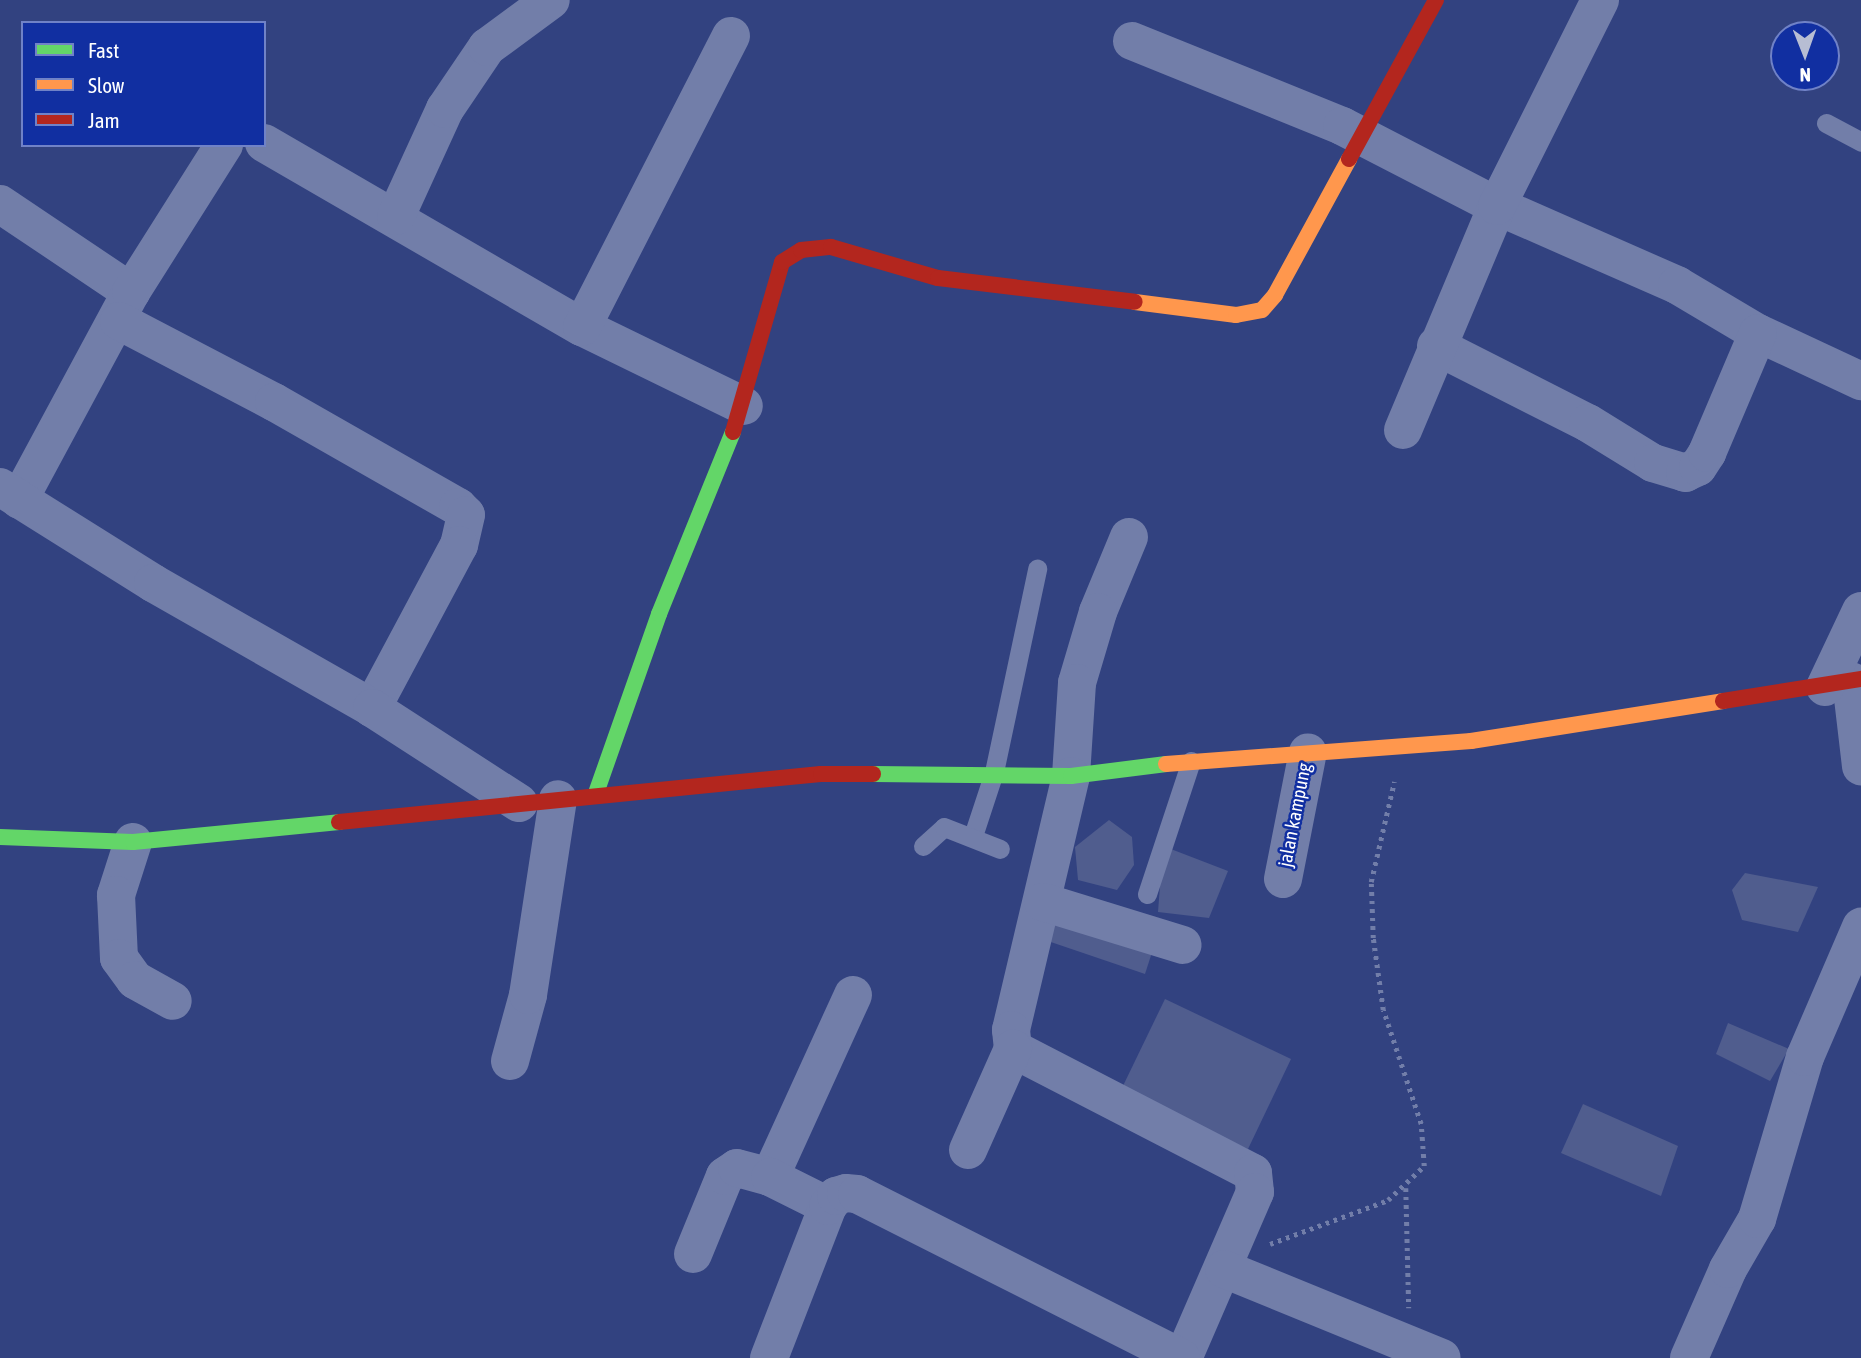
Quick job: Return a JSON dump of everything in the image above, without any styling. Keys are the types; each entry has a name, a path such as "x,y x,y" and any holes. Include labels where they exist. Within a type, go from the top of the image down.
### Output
{"street":[{"path":"396,216 445,110 487,47 551,0"},
{"path":"510,1060 576,798 659,614 744,406 782,262 801,250 831,247 965,281 1236,315 1262,310 1362,138 1436,0"},
{"path":"1403,430 1497,205 1600,0"},
{"path":"582,327 731,36"},
{"path":"1132,41 1362,138 1497,205 1677,285 1758,333 1861,381"},
{"path":"266,144 396,216 582,327 744,406"},
{"path":"223,147 10,494 153,583 372,708 519,803"},
{"path":"0,204 125,306 274,402 458,507 466,515 459,545 372,708"},
{"path":"1436,346 1588,423 1653,463 1685,473 1698,467 1707,453 1758,333"},
{"path":"968,1150 1013,1049 1012,1023 1071,776 1077,683 1098,612 1129,537"},
{"path":"1861,611 1846,682 1861,766"},
{"path":"0,837 133,842 821,774 994,772 1071,776 1191,761 1471,741 1846,682"},
{"name":"jalan kampung","path":"1283,878 1307,752"},
{"path":"133,842 116,895 119,958 135,980 173,1001"},
{"path":"1043,902 1183,945"},
{"path":"1689,1358 1756,1219 1805,1057 1861,927"},
{"path":"770,1177 853,995"},
{"path":"769,1358 828,1206 836,1196 857,1194 1182,1358 1255,1192 1253,1173 1013,1049"},
{"path":"693,1254 729,1171 747,1169 770,1177 828,1206"},
{"path":"1225,1265 1426,1351"}],"lane":[{"path":"1826,123 1861,142"},
{"path":"973,836 994,772 1037,569"},
{"path":"1147,894 1191,761"},
{"path":"923,846 944,827 973,836 1000,849"}],"path":[{"path":"1225,1265 1388,1200 1406,1187 1423,1166 1421,1124 1383,1010 1373,938 1371,882 1394,780 1420,744"},
{"path":"1406,1187 1426,1351"}],"building":[{"path":"1109,820 1132,837 1134,865 1117,890 1078,880 1075,847"},
{"path":"1163,846 1228,871 1209,918 1158,912"},
{"path":"1745,873 1818,887 1798,932 1742,920 1732,890"},
{"path":"1048,908 1155,943 1145,974 1039,938"},
{"path":"1165,999 1291,1059 1248,1149 1121,1090"},
{"path":"1728,1023 1789,1049 1770,1081 1716,1054"},
{"path":"1583,1104 1678,1146 1661,1196 1561,1153"}],"traffic: fast":[{"path":"595,796 659,614 733,432"},
{"path":"873,774 1071,776 1166,764"},
{"path":"0,837 133,842 339,822"}],"traffic: slow":[{"path":"1135,302 1236,315 1262,310 1275,295 1349,159"},
{"path":"1166,764 1471,741 1723,701"}],"traffic: jam":[{"path":"1349,159 1436,0"},
{"path":"733,432 782,262 801,250 831,247 938,278 1135,302"},
{"path":"1723,701 1861,679"},
{"path":"339,822 821,774 873,774"}]}
